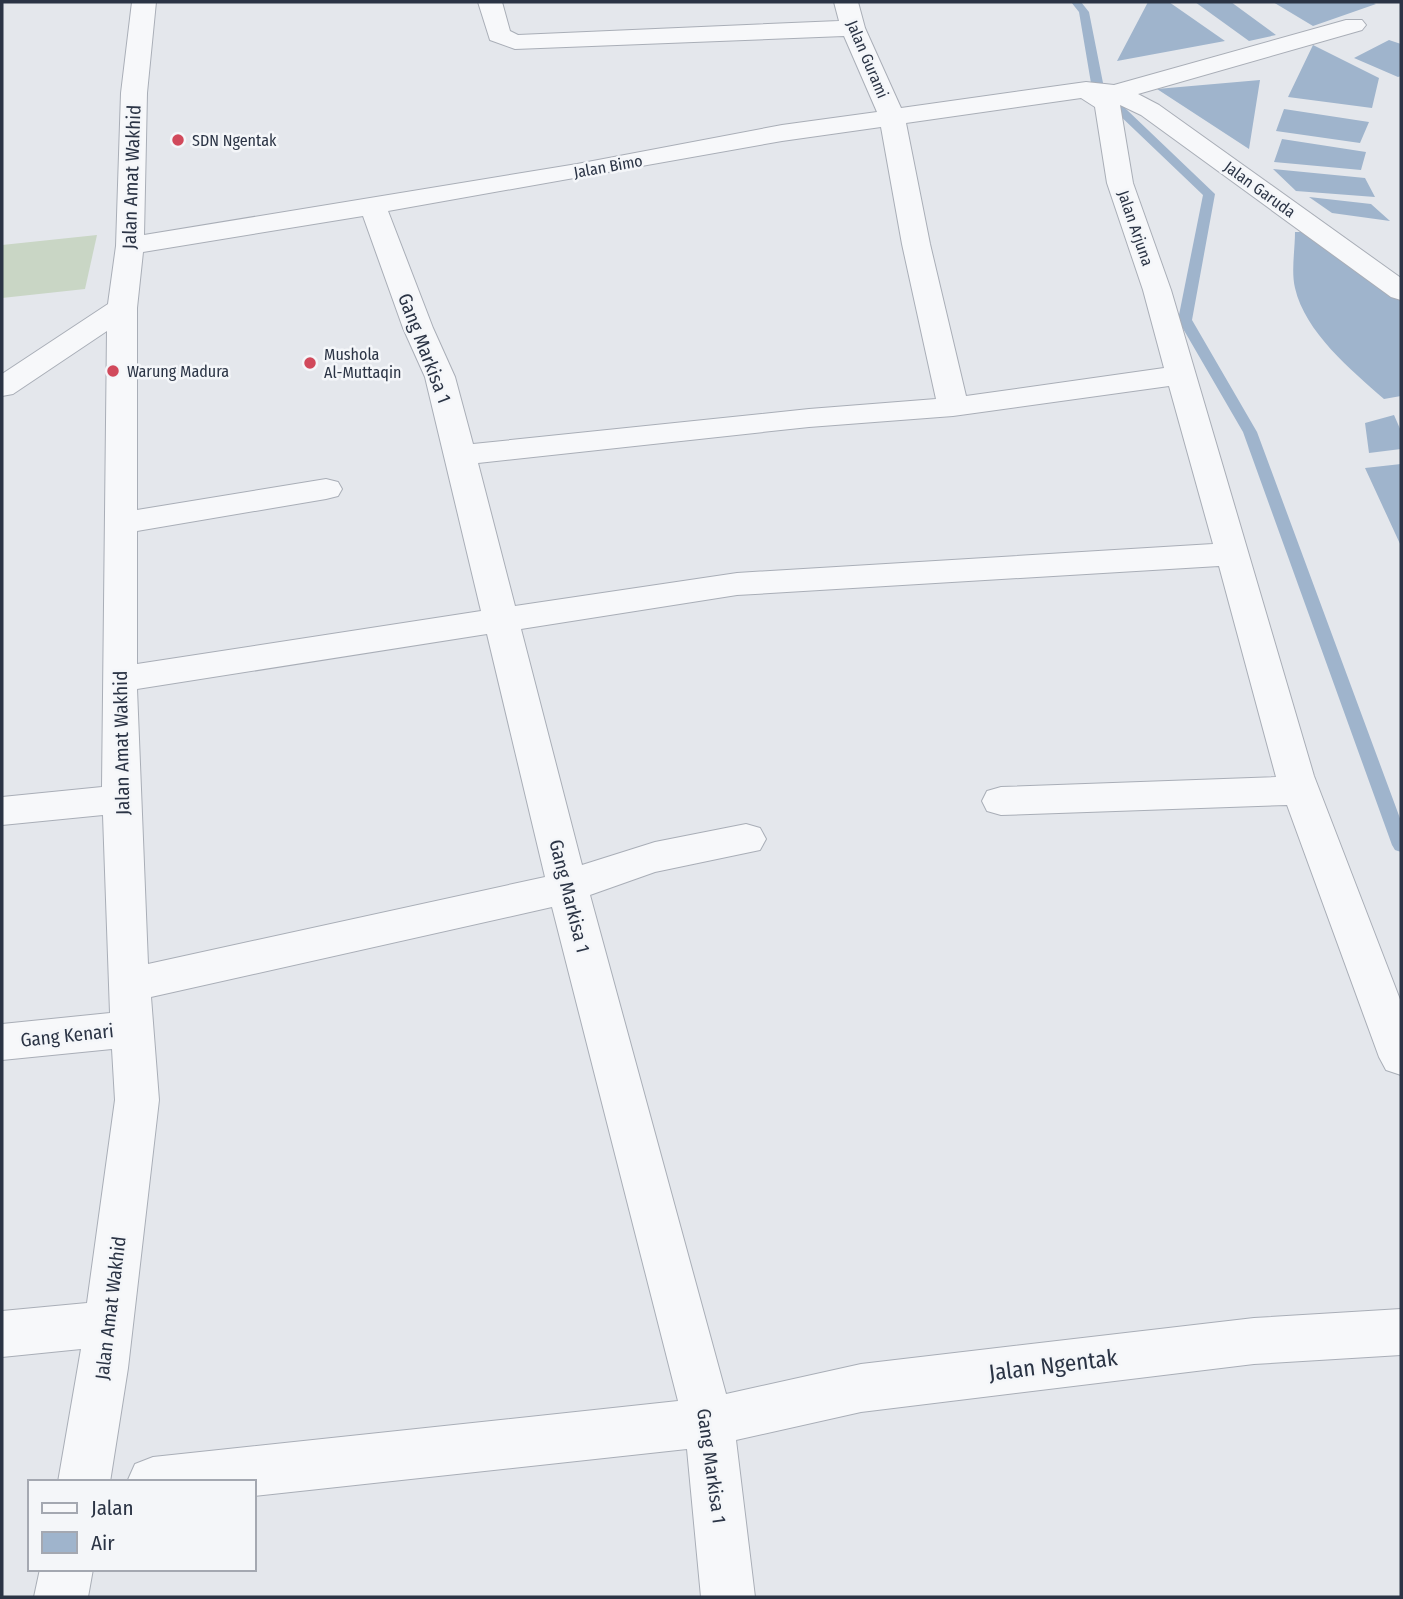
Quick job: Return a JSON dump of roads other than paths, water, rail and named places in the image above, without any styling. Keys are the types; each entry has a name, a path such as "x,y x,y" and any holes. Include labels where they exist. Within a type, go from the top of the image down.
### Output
{"street":[{"name":"Jalan Amat Wakhid","path":"84,1480 108,1324 136,1100 122,799 119,679 120,523 122,308 130,246 134,93 144,2"},
{"path":"490,2 499,35 515,42 853,28"},
{"name":"Jalan Gurami","path":"846,2 853,28 892,117 916,244 953,407"},
{"name":"Jalan Bimo","path":"130,246 577,172 782,133 1099,91 1354,25"},
{"name":"Jalan Garuda","path":"1099,91 1150,110 1401,291"},
{"name":"Jalan Arjuna","path":"1099,91 1107,104 1121,183 1157,290 1179,375 1300,790 1401,1057"},
{"name":"Gang Markisa 1","path":"372,204 418,328 440,377 567,888 709,1422 728,1597"},
{"path":"2,387 122,308"},
{"path":"460,455 809,418 953,407 1179,375"},
{"path":"120,523 326,489"},
{"path":"119,679 737,584 1233,554"},
{"path":"1001,801 1300,790"},
{"path":"2,811 122,799"},
{"path":"130,985 567,888 609,868 653,856 746,839"},
{"name":"Gang Kenari","path":"2,1042 132,1029"},
{"path":"2,1334 108,1324"},
{"name":"Jalan Ngentak","path":"172,1480 709,1422 861,1388 1254,1341 1401,1332"},
{"path":"61,1597 67,1571"}],"water":[{"path":"1148,2 1169,2 1225,41 1117,61"},
{"path":"1195,2 1231,2 1276,35 1249,41"},
{"path":"1273,2 1371,2 1376,4 1313,26"},
{"path":"1389,40 1401,44 1401,76 1354,58"},
{"path":"1313,45 1379,78 1372,108 1288,97"},
{"path":"1260,80 1249,149 1157,89"},
{"path":"1284,109 1369,122 1360,143 1276,131"},
{"path":"1282,139 1366,152 1361,170 1274,162"},
{"path":"1273,169 1365,178 1375,197 1296,191"},
{"path":"1309,197 1371,204 1390,221 1332,213"},
{"path":"1295,232 1309,232 1401,299 1401,396 1384,399 1331,349 1308,320 1295,288"},
{"path":"1394,415 1401,431 1401,449 1369,453 1365,423"},
{"path":"1401,464 1401,546 1365,468"}],"waterway":[{"path":"1076,2 1084,12 1098,89 1209,194 1185,320 1250,432 1401,845"}],"place":[{"name":"SDN Ngentak","path":"178,140"},
{"name":"Mushola Al-Muttaqin","path":"310,363"},
{"name":"Warung Madura","path":"113,371"}]}
